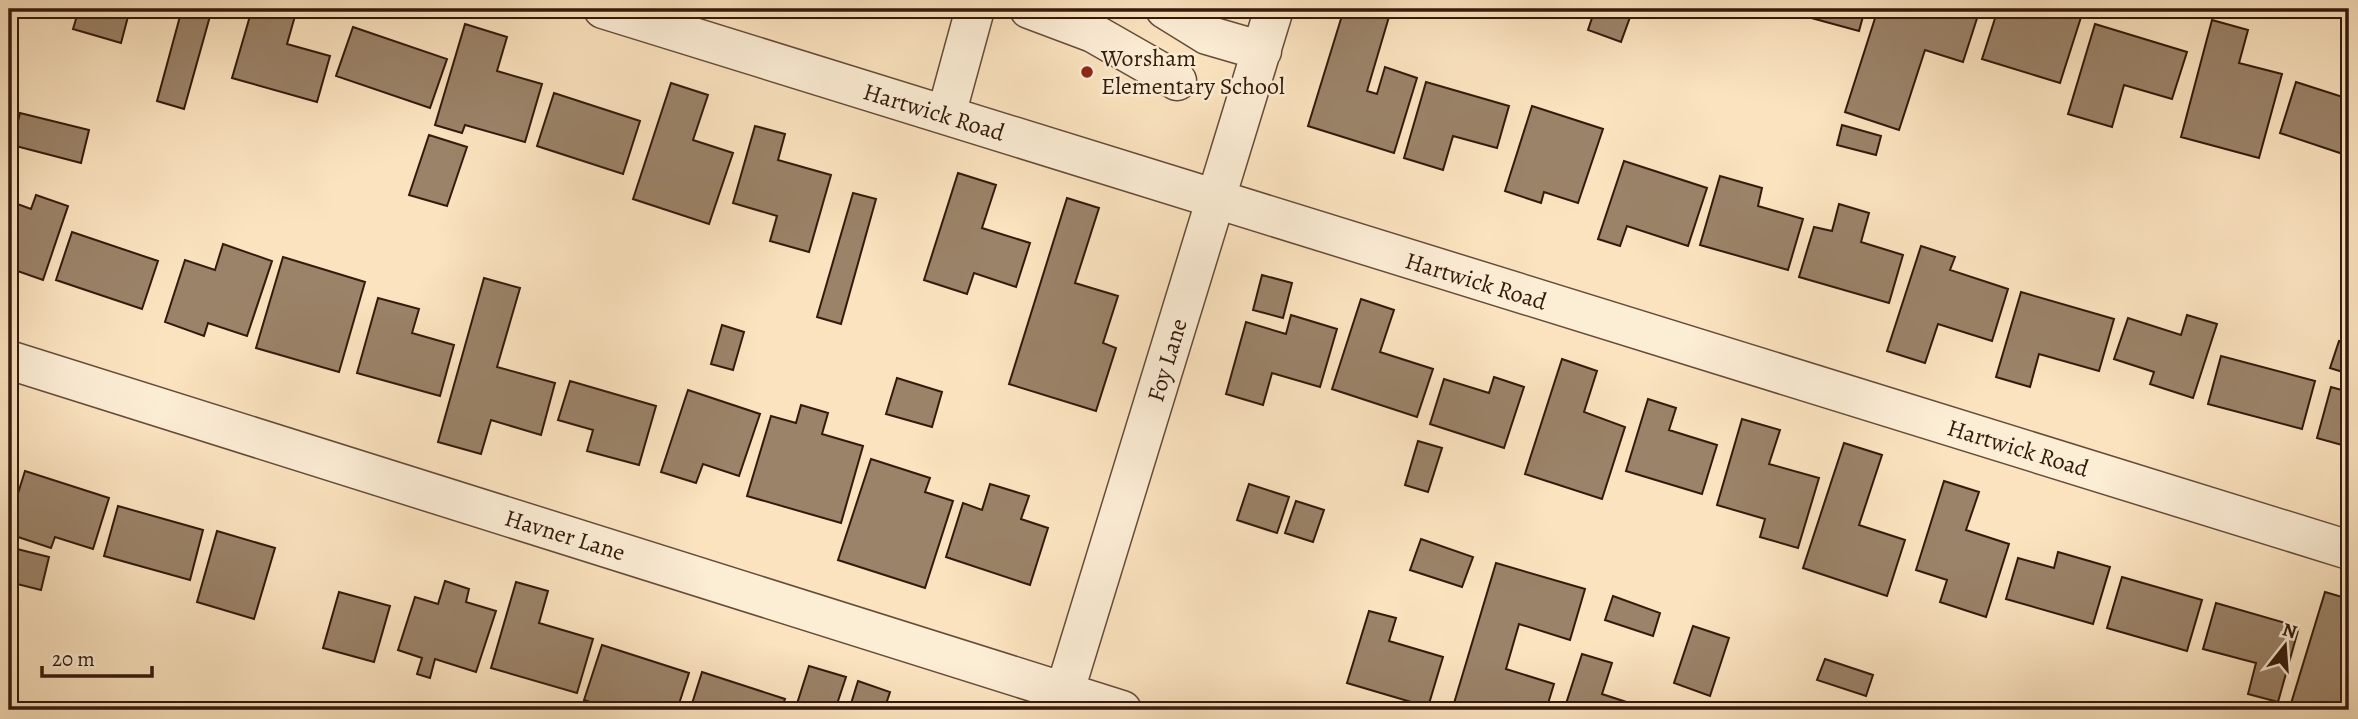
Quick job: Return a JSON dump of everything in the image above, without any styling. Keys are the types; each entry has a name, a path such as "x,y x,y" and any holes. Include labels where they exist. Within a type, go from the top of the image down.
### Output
{"street":[{"name":"Hartwick Road","path":"603,9 2349,550"},
{"path":"946,115 975,9"},
{"path":"1030,9 1093,33 1177,81"},
{"path":"1165,9 1207,35 1262,51"},
{"name":"Foy Lane","path":"1061,701 1274,9"},
{"name":"Havner Lane","path":"9,360 1061,701 1122,710"}],"building":[{"path":"79,9 130,9 121,43 73,29"},
{"path":"182,9 212,9 184,109 157,101"},
{"path":"252,9 297,9 287,44 330,56 317,102 232,78"},
{"path":"1344,9 1391,10 1367,91 1377,94 1385,67 1417,78 1394,153 1308,126"},
{"path":"1595,9 1633,9 1621,42 1588,30"},
{"path":"1778,9 1865,9 1859,31"},
{"path":"1896,9 1980,9 1963,62 1925,50 1899,130 1845,112 1877,12 1894,17"},
{"path":"1998,9 2083,11 2060,83 1982,59"},
{"path":"2212,20 2248,30 2239,63 2282,74 2259,158 2181,137"},
{"path":"465,24 507,37 497,71 542,84 525,142 465,125 462,133 435,125"},
{"path":"2095,24 2187,52 2172,99 2124,85 2112,127 2068,114"},
{"path":"353,27 447,59 430,108 336,76"},
{"path":"1426,82 1509,106 1497,148 1453,136 1443,170 1404,158"},
{"path":"2296,82 2349,99 2349,156 2280,133"},
{"path":"671,83 708,95 693,140 733,153 709,224 633,199"},
{"path":"554,93 640,121 623,174 537,146"},
{"path":"1532,106 1603,129 1578,203 1544,192 1541,203 1505,191"},
{"path":"20,113 89,130 81,163 12,145"},
{"path":"1842,125 1881,136 1876,155 1837,145"},
{"path":"755,126 785,134 778,160 831,175 809,252 770,241 777,216 733,203"},
{"path":"429,135 467,147 447,206 409,195"},
{"path":"1624,161 1707,188 1688,246 1627,226 1620,246 1598,239"},
{"path":"958,173 996,185 982,228 1030,243 1016,287 974,273 967,294 924,280"},
{"path":"1720,176 1762,188 1758,206 1803,219 1788,270 1700,245"},
{"path":"853,193 876,199 841,324 817,317"},
{"path":"36,195 68,206 43,280 9,268 9,201 31,209"},
{"path":"1067,198 1099,208 1075,283 1118,296 1103,343 1116,348 1096,411 1009,384"},
{"path":"1839,204 1869,213 1861,242 1903,255 1889,303 1799,277 1814,227 1832,231"},
{"path":"72,232 158,261 142,309 56,280"},
{"path":"223,244 272,261 247,336 208,323 204,336 165,322 185,260 215,270"},
{"path":"1921,246 1955,257 1950,270 2008,289 1992,341 1938,324 1925,363 1887,351"},
{"path":"283,257 365,282 339,372 256,348"},
{"path":"1262,275 1292,283 1283,318 1253,310"},
{"path":"484,278 520,288 497,367 555,383 541,435 491,420 481,454 438,442"},
{"path":"2021,292 2114,319 2099,371 2039,354 2030,387 1996,377"},
{"path":"378,298 419,309 412,333 454,345 440,396 357,373"},
{"path":"1361,299 1394,310 1380,352 1433,369 1417,417 1332,389"},
{"path":"1291,315 1337,329 1320,387 1272,373 1263,405 1226,394 1246,322 1286,334"},
{"path":"2187,315 2217,324 2193,398 2150,384 2154,372 2114,359 2128,318 2181,335"},
{"path":"722,325 744,332 733,370 711,364"},
{"path":"2339,341 2349,344 2349,374 2330,368"},
{"path":"2221,356 2315,381 2302,429 2208,404"},
{"path":"1562,359 1597,371 1584,412 1625,427 1602,499 1525,474"},
{"path":"1494,377 1524,387 1504,448 1430,424 1444,379 1489,393"},
{"path":"897,378 942,392 932,427 886,414"},
{"path":"570,381 656,406 639,465 587,451 593,430 558,420"},
{"path":"2331,387 2349,392 2349,447 2317,438"},
{"path":"688,390 760,414 739,476 703,464 696,483 661,472"},
{"path":"1648,399 1676,408 1669,430 1717,445 1702,494 1626,471"},
{"path":"801,405 828,413 822,434 863,446 841,523 747,496 771,416 796,423"},
{"path":"1742,419 1780,430 1769,464 1819,478 1798,548 1760,537 1765,519 1717,505"},
{"path":"1418,441 1442,448 1428,492 1405,485"},
{"path":"1844,443 1882,455 1859,525 1905,540 1887,596 1803,568"},
{"path":"871,459 930,478 925,492 953,501 925,588 838,560"},
{"path":"25,471 109,498 93,549 55,537 51,548 9,534 9,522"},
{"path":"1944,481 1979,492 1966,530 2009,544 1986,617 1940,602 1947,580 1916,570"},
{"path":"990,484 1029,496 1021,519 1048,528 1030,585 946,557 963,503 982,510"},
{"path":"1249,484 1289,497 1277,533 1237,520"},
{"path":"1296,501 1324,510 1313,542 1285,533"},
{"path":"118,506 203,530 190,580 104,556"},
{"path":"217,531 275,548 254,619 197,602"},
{"path":"1421,539 1473,557 1462,587 1410,570"},
{"path":"9,547 49,557 41,590 9,582"},
{"path":"2058,552 2110,567 2093,624 2006,599 2018,558 2054,568"},
{"path":"1496,563 1585,589 1570,640 1519,624 1506,669 1554,684 1546,710 1452,710"},
{"path":"2122,577 2202,600 2187,651 2107,628"},
{"path":"445,581 469,589 466,602 496,611 476,672 435,659 430,678 417,674 422,658 398,650 415,597 438,604"},
{"path":"516,582 548,591 539,623 593,639 577,693 491,668"},
{"path":"339,592 390,606 374,662 323,648"},
{"path":"2325,592 2349,599 2349,654 2343,676 2349,678 2349,710 2289,710"},
{"path":"1613,596 1660,613 1653,636 1605,620"},
{"path":"2216,603 2299,627 2278,702 2248,694 2256,663 2203,649"},
{"path":"1369,611 1396,618 1389,641 1443,657 1428,707 1347,683"},
{"path":"1693,626 1729,638 1710,696 1674,683"},
{"path":"602,645 689,673 677,710 615,710 584,700"},
{"path":"1582,654 1612,663 1602,694 1651,710 1564,710"},
{"path":"1825,659 1873,675 1866,696 1817,680"},
{"path":"809,666 846,677 835,710 795,710"},
{"path":"702,672 785,699 781,710 690,710"},
{"path":"858,681 890,692 884,710 849,710"}],"place":[{"name":"Worsham Elementary School","path":"1087,72"}]}
